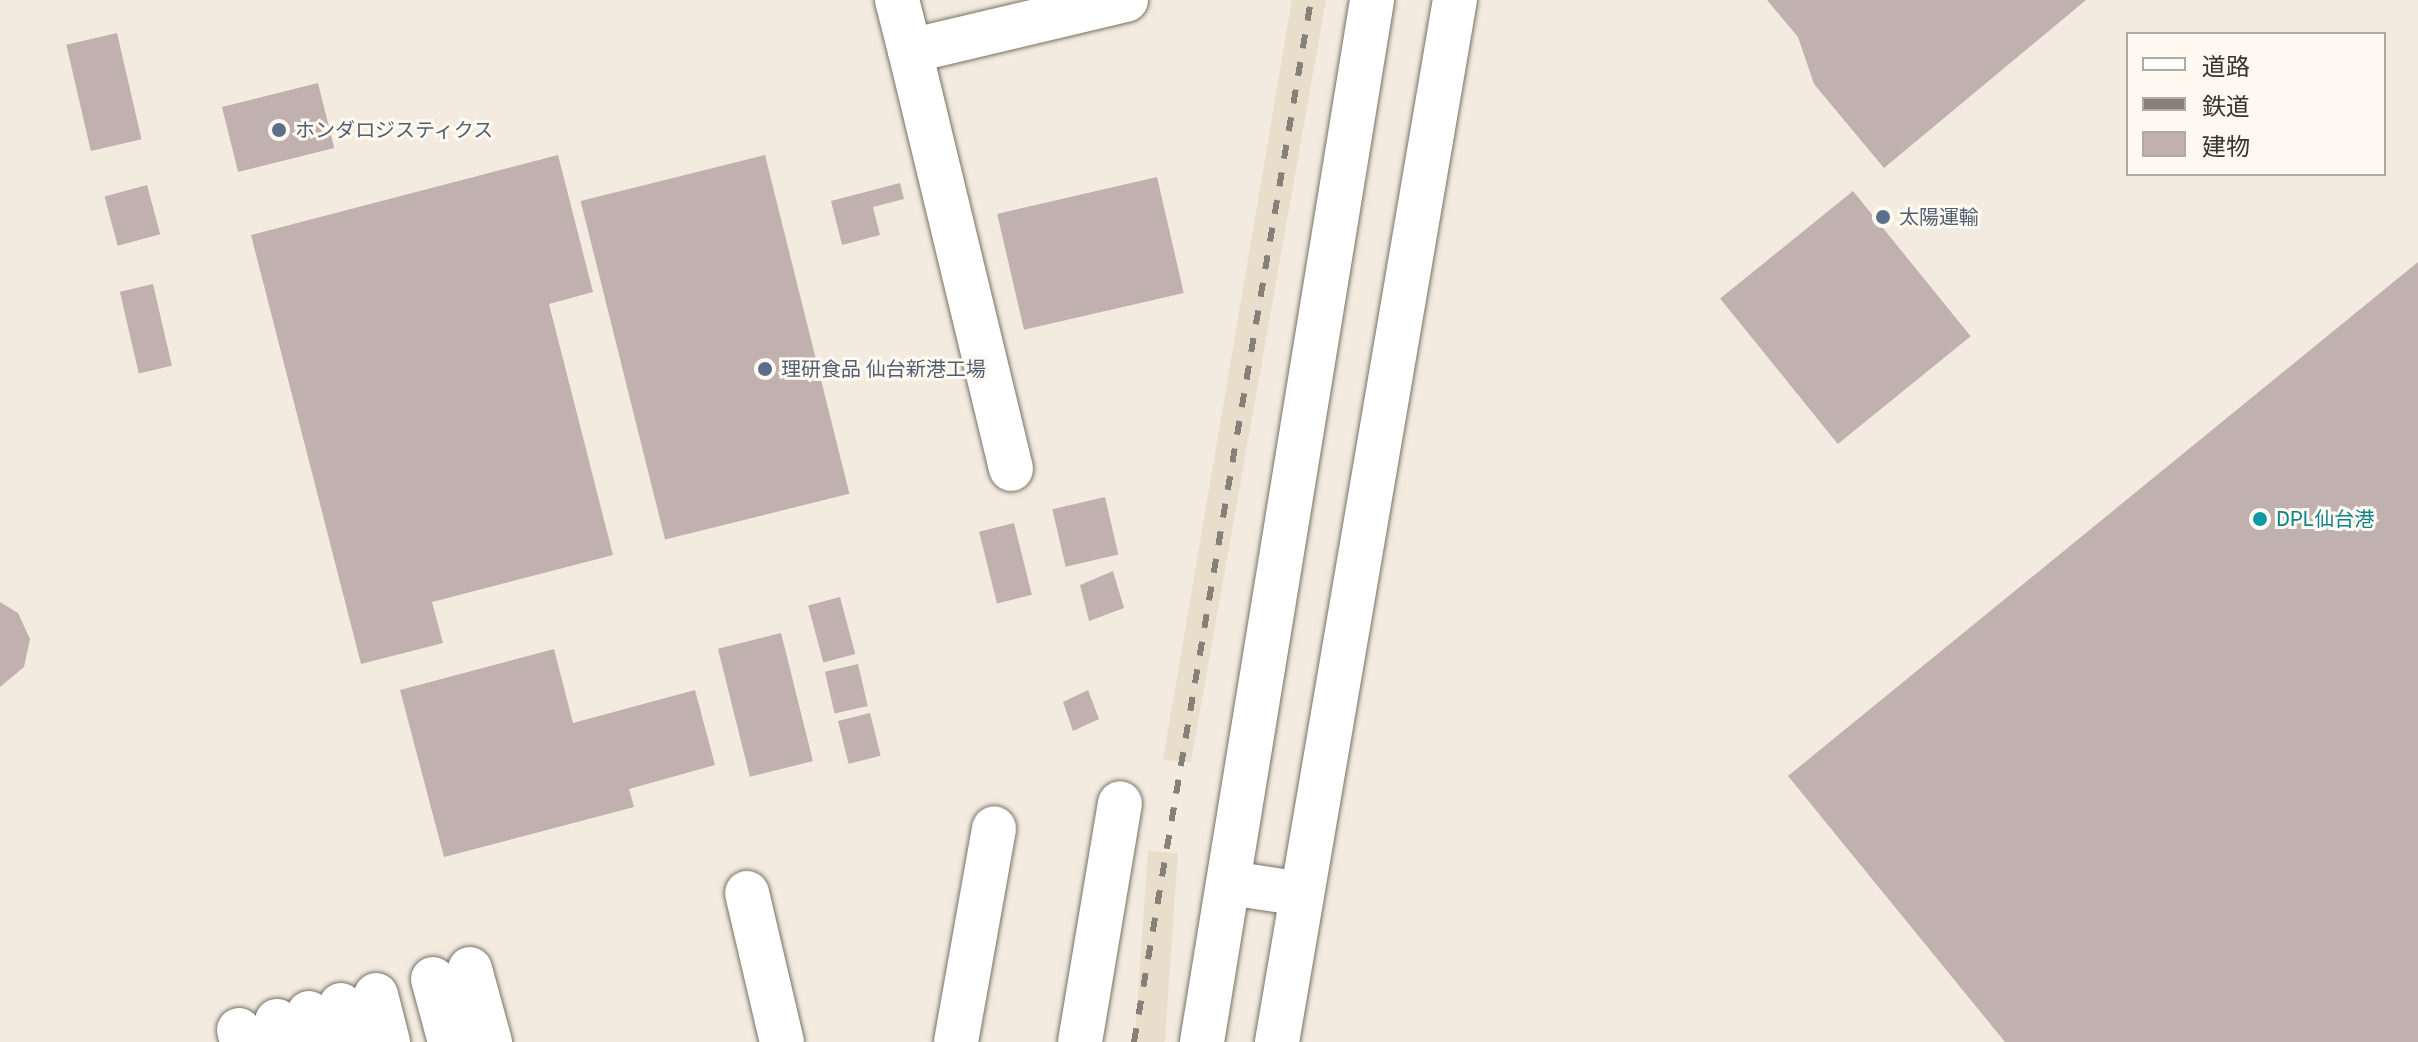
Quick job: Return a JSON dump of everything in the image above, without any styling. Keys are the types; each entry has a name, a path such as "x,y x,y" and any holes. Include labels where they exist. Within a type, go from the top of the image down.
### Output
{"street":[{"path":"897,0 1011,469"},
{"path":"910,51 1126,0"},
{"path":"1202,1042 1372,0"},
{"path":"1277,1042 1455,0"},
{"path":"1080,1042 1120,803"},
{"path":"956,1042 994,828"},
{"path":"1230,883 1302,894"},
{"path":"747,893 782,1042"},
{"path":"337,1014 388,1042"},
{"path":"337,1014 418,1042"},
{"path":"337,1014 450,1042"},
{"path":"337,1014 490,1042"}],"shaded area":[{"path":"1292,0 1326,0 1191,762 1163,760"},
{"path":"1148,851 1178,853 1165,1042 1135,1042"}],"building":[{"path":"1767,0 2086,0 1884,168 1814,84 1798,37"},
{"path":"117,33 142,139 91,151 66,45"},
{"path":"318,83 334,148 238,172 222,107"},
{"path":"558,155 593,292 549,304 613,555 432,602 443,643 361,664 251,235"},
{"path":"765,155 849,494 665,540 581,201"},
{"path":"1157,177 1184,293 1024,330 997,214"},
{"path":"900,183 904,199 873,207 880,235 842,245 831,201"},
{"path":"147,185 160,234 118,246 104,196"},
{"path":"1853,191 1971,336 1838,444 1720,299"},
{"name":"DPL仙台港","path":"2418,262 2418,1042 2005,1042 1788,776"},
{"path":"153,284 172,366 139,373 120,292"},
{"path":"1105,497 1118,554 1066,567 1052,509"},
{"path":"1014,523 1032,595 997,604 979,532"},
{"path":"1113,571 1124,608 1089,621 1080,585"},
{"path":"840,597 855,654 823,663 808,606"},
{"path":"0,602 18,613 30,639 24,667 0,687"},
{"path":"781,633 813,761 750,777 718,649"},
{"path":"554,649 573,723 695,690 715,765 629,789 634,807 444,857 400,690"},
{"path":"858,664 868,706 835,714 825,672"},
{"path":"1088,690 1099,719 1073,731 1063,702"},
{"path":"870,713 881,756 849,764 838,721"}],"railway":[{"path":"1134,1042 1311,0"}],"place":[{"name":"ホンダロジスティクス","path":"279,130"},
{"name":"太陽運輸","path":"1883,217"},
{"name":"理研食品 仙台新港工場","path":"765,369"},
{"name":"DPL仙台港","path":"2260,519"}]}
